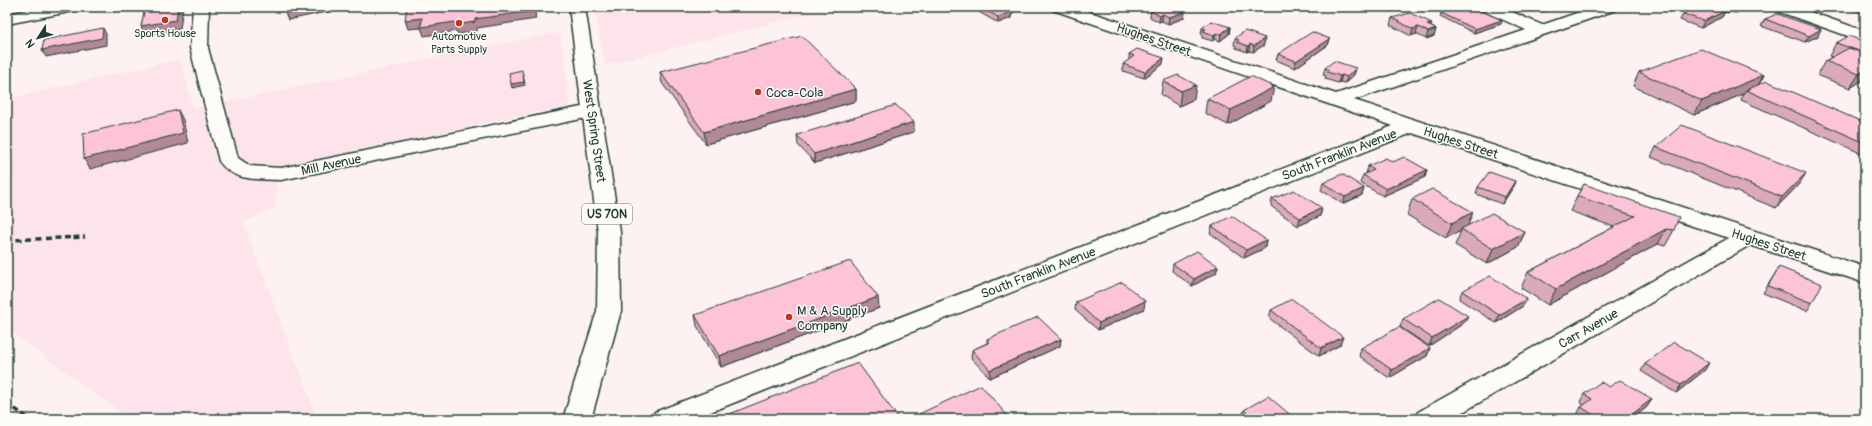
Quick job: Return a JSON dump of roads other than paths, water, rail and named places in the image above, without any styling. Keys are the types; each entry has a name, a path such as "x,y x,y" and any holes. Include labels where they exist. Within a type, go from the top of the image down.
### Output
{"street":[{"path":"7,19 68,7"},
{"name":"Mill Avenue","path":"201,7 199,48 227,154 229,161 245,172 281,174 591,111"},
{"name":"West Spring Street","path":"577,7 609,232 609,311 577,419"},
{"name":"Hughes Street","path":"1059,7 1411,126 1865,275"},
{"path":"1487,7 1540,30"},
{"path":"1337,100 1610,7"},
{"path":"1780,7 1865,37"},
{"name":"South Franklin Avenue","path":"665,419 1411,126"},
{"name":"Carr Avenue","path":"1428,419 1747,237"}],"railway":[{"path":"7,240 85,237"},
{"path":"7,403 29,419"}],"place":[{"name":"Sports House","path":"165,20"},
{"name":"Automotive Parts Supply","path":"459,23"},
{"name":"Coca-Cola","path":"758,92"},
{"name":"M & A Supply Company","path":"789,317"}]}
